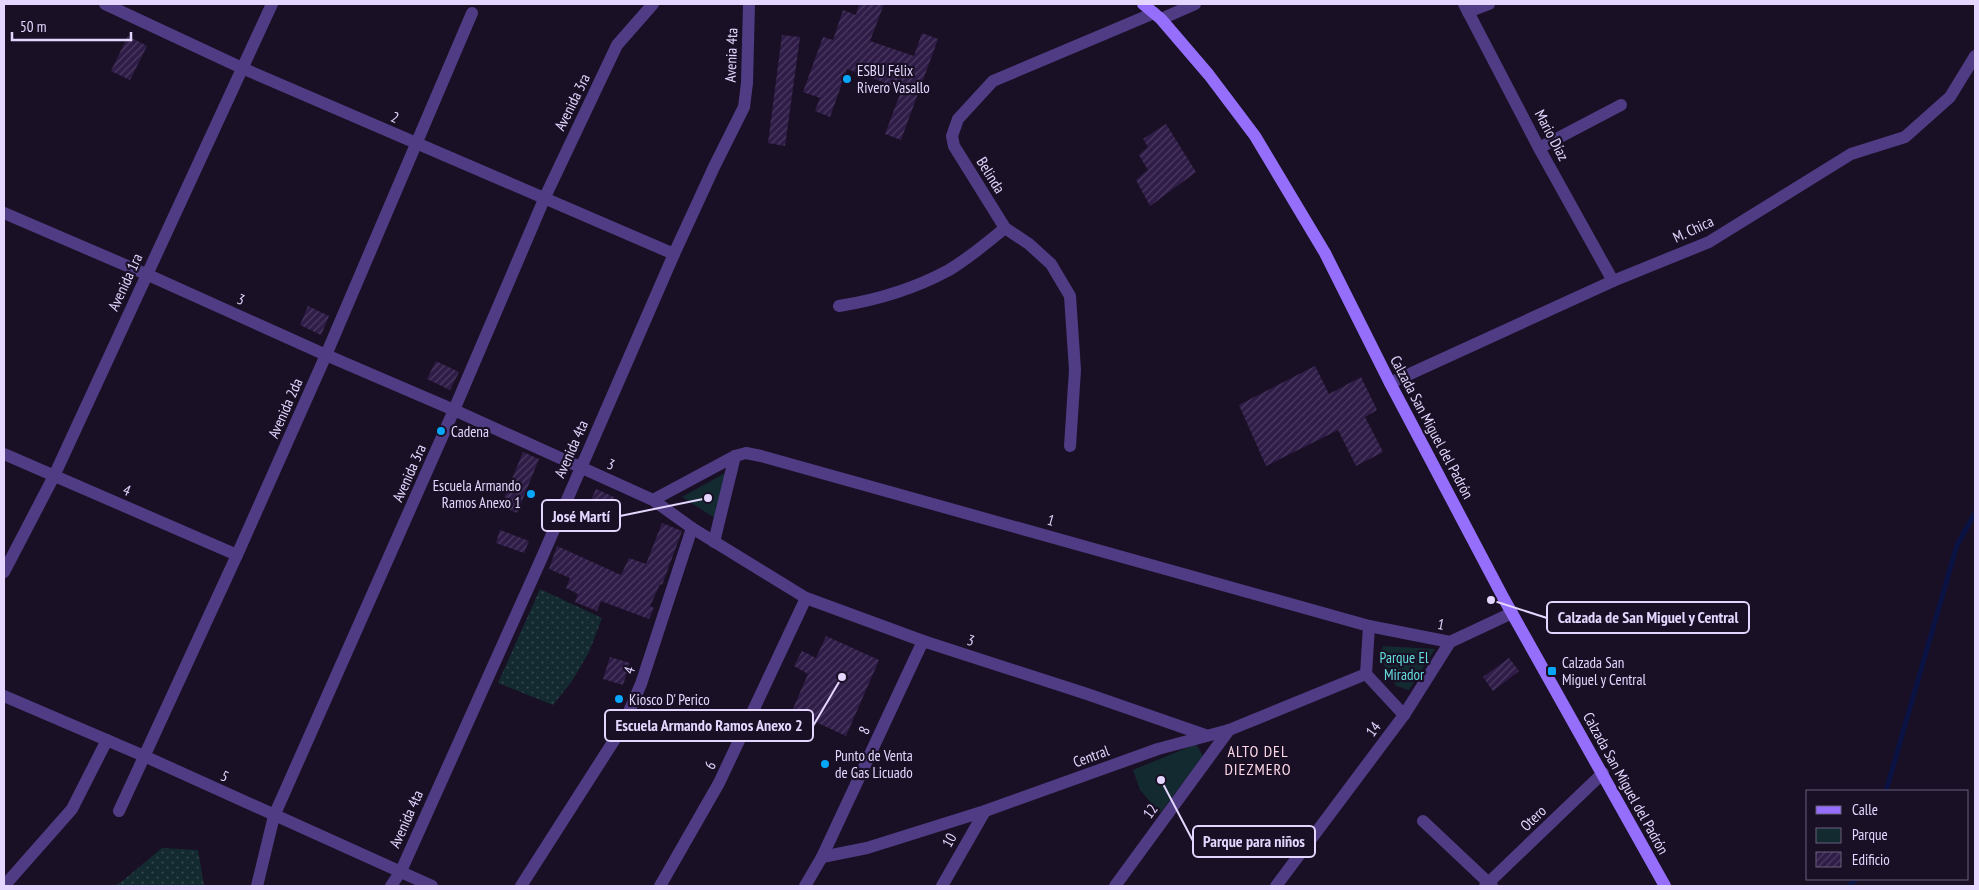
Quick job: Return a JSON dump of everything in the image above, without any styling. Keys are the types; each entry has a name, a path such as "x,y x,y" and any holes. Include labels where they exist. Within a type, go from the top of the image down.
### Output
{"main road":[{"name":"Calzada San Miguel del Padrón","path":"1143,4 1158,16 1209,75 1255,136 1325,253 1390,384 1545,674 1603,773 1665,886"}],"street":[{"name":"2","path":"105,4 242,68 674,254"},
{"name":"Avenida 1ra","path":"4,572 54,476 272,4"},
{"name":"Avenida 3ra","path":"257,886 274,816 454,410 545,197 617,45 653,4"},
{"name":"Avenia 4ta","path":"744,107 747,83 749,4"},
{"name":"Belinda","path":"1070,446 1075,370 1070,296 1051,264 1029,244 1005,228 954,146 952,136 958,120 993,81 1158,16 1195,4"},
{"path":"1466,8 1489,4"},
{"name":"Mario Díaz","path":"1466,8 1539,148 1613,281"},
{"name":"Avenida 2da","path":"119,811 326,356 472,13"},
{"name":"M. Chica","path":"1390,384 1613,281 1709,242 1851,154 1904,138 1950,97 1975,56"},
{"path":"1539,148 1621,105"},
{"name":"Avenida 4ta","path":"391,886 401,871 581,468 674,254 744,107"},
{"name":"3","path":"4,213 146,274 326,356 454,410 653,500 692,528 806,598 923,641 1087,694 1205,735"},
{"path":"839,306 872,300 916,286 949,270 1005,228"},
{"name":"1","path":"653,500 735,456 746,453 1369,626 1450,642"},
{"name":"4","path":"4,454 237,555"},
{"path":"714,542 735,456"},
{"name":"4","path":"521,886 622,728 641,684 692,528"},
{"name":"6","path":"660,886 720,783 806,598"},
{"path":"1450,642 1512,612"},
{"path":"1369,626 1366,674 1404,715"},
{"name":"8","path":"806,886 822,857 923,641"},
{"name":"14","path":"1276,886 1404,715 1450,642"},
{"name":"Central","path":"822,857 867,848 985,811 1158,749 1229,730 1366,674"},
{"name":"5","path":"4,696 144,756 432,886"},
{"name":"12","path":"1116,886 1229,730"},
{"path":"4,886 72,809 107,740"},
{"name":"Otero","path":"1488,885 1603,773"},
{"name":"10","path":"942,886 985,811"},
{"path":"1423,821 1488,885"}],"green space":[{"path":"725,473 715,518 682,497"},
{"path":"540,589 602,618 589,652 572,681 553,705 498,683"},
{"name":"Parque El Mirador","path":"1383,646 1435,649 1409,690 1396,686 1379,656"},
{"path":"1196,744 1203,756 1160,813 1140,790 1133,770"},
{"path":"162,848 198,850 204,886 113,886 120,883"}],"building":[{"path":"859,4 884,4 870,41 914,56 922,33 938,39 901,140 885,134 902,89 847,69 830,117 815,111 820,98 803,92 823,37 833,40 843,10 856,15"},
{"path":"782,35 800,37 785,146 768,143"},
{"path":"128,36 147,46 130,80 111,71"},
{"path":"1166,124 1196,172 1150,206 1136,180 1148,170 1139,155 1148,147 1143,139"},
{"path":"308,306 329,316 321,335 300,325"},
{"path":"436,361 459,372 450,390 427,379"},
{"path":"1315,366 1329,394 1361,377 1377,410 1365,417 1383,452 1356,466 1338,430 1266,466 1239,405"},
{"path":"523,452 539,459 517,513 501,506"},
{"path":"596,489 614,497 602,524 584,516"},
{"path":"662,523 682,531 662,585 660,584 650,606 654,608 649,619 601,601 597,611 575,602 578,594 566,588 570,578 549,569 557,546 621,575 629,558 646,564"},
{"path":"500,530 529,541 524,553 496,543"},
{"path":"826,636 879,660 846,736 792,711 808,674 794,666 802,651 816,658"},
{"path":"610,657 630,663 623,685 603,679"},
{"path":"1509,658 1519,671 1493,691 1483,677"}],"waterway":[{"path":"1886,790 1957,545 1975,513"},
{"path":"1849,886 1855,880"}],"place":[{"name":"ESBU Félix Rivero Vasallo","path":"847,79"},
{"name":"Cadena","path":"441,431"},
{"name":"Escuela Armando Ramos Anexo 1","path":"531,494"},
{"name":"José Martí","path":"708,498"},
{"name":"Calzada de San Miguel y Central","path":"1491,600"},
{"name":"Calzada San Miguel y Central","path":"1552,671"},
{"name":"Escuela Armando Ramos Anexo 2","path":"842,677"},
{"name":"Kiosco D' Perico","path":"619,699"},
{"name":"Punto de Venta de Gas Licuado","path":"825,764"},
{"name":"Parque para niños","path":"1161,780"}],"district":[{"name":"ALTO DEL DIEZMERO","path":"1258,760"}]}
